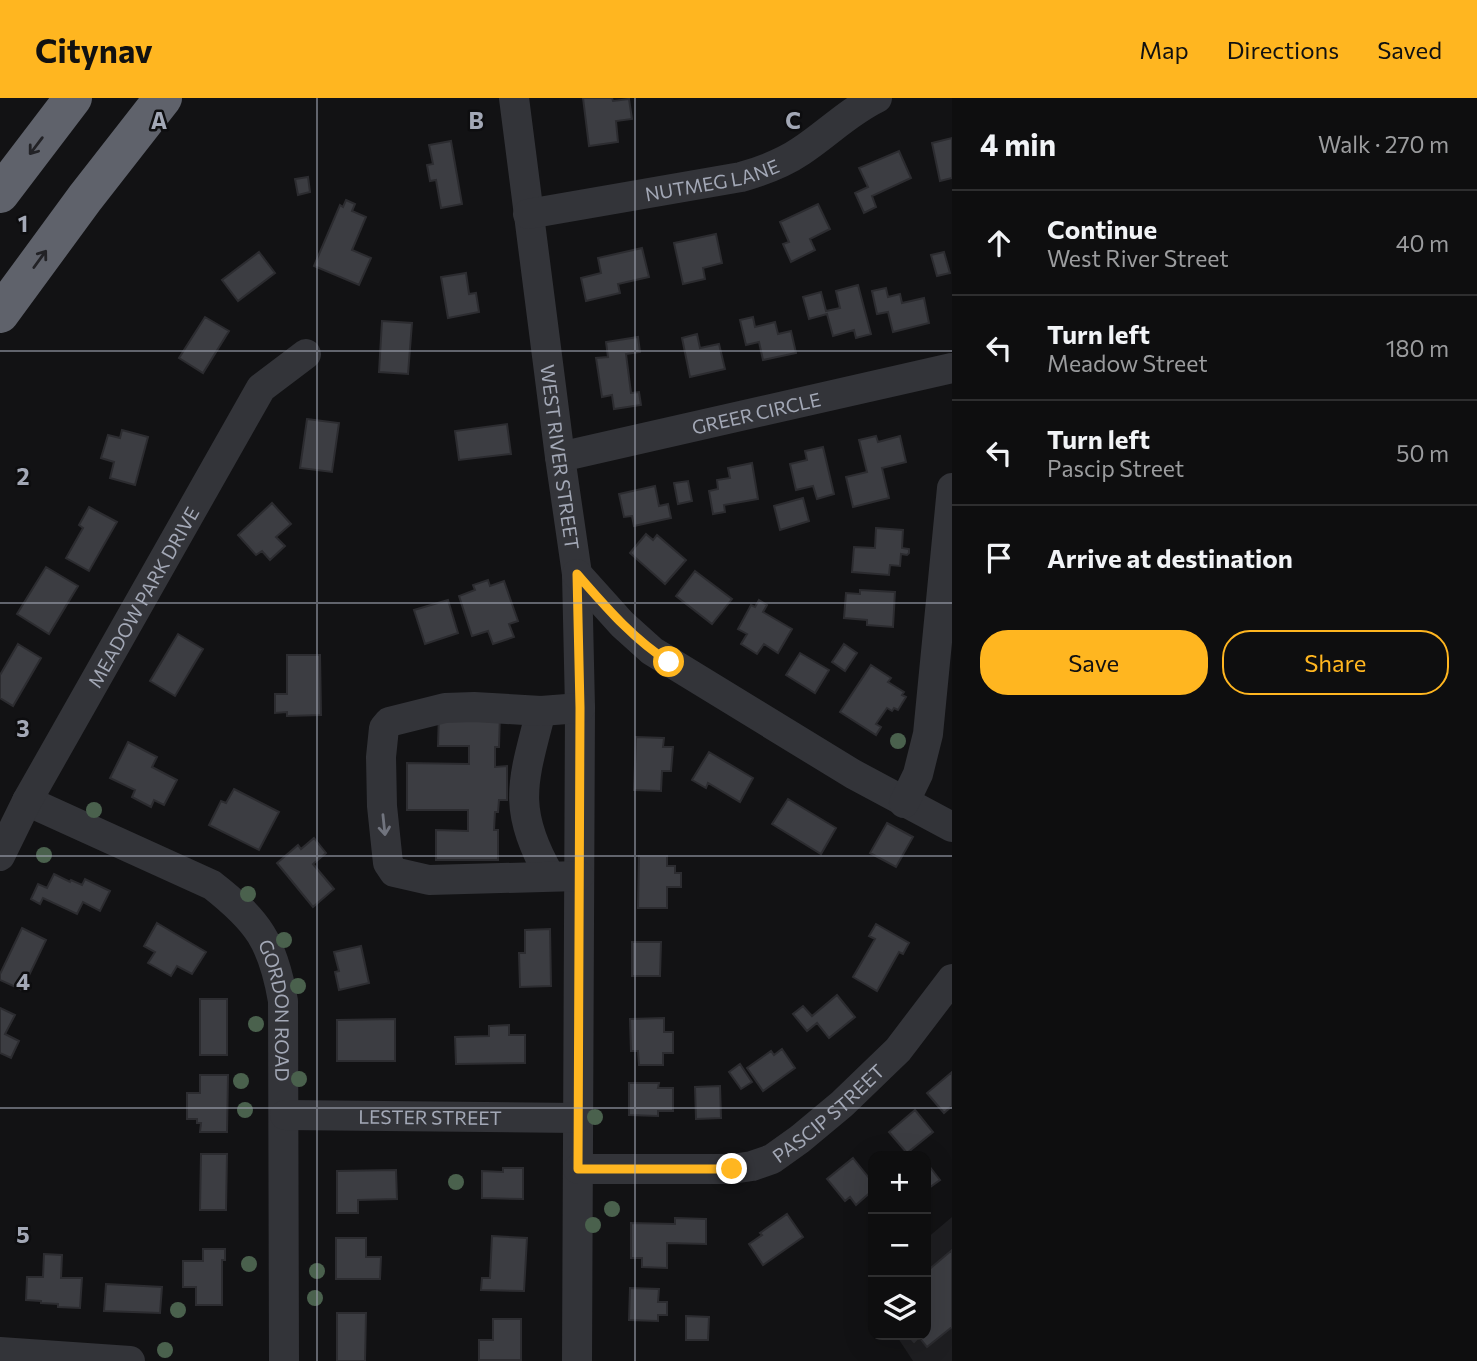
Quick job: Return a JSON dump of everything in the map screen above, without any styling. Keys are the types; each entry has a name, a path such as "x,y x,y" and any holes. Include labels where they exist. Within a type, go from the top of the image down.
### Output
{"highway":[{"path":"0,194 73,98"},
{"path":"0,314 163,98"}],"street":[{"name":"WEST RIVER STREET","path":"514,98 577,574 622,624 652,651 841,767 952,827"},
{"name":"NUTMEG LANE","path":"528,214 741,177 772,168 799,153 842,118 877,98"},
{"name":"MEADOW PARK DRIVE","path":"0,856 27,801 261,388 306,354"},
{"name":"GREER CIRCLE","path":"560,457 950,376"},
{"path":"904,803 918,774 929,734 952,488"},
{"path":"577,574 580,708 565,876 577,1118 577,1361"},
{"path":"565,876 429,880 394,872 388,863 382,806 381,757 384,728 389,722 445,708 541,711 580,708"},
{"path":"541,711 526,771 523,806 531,839 565,876"},
{"name":"GORDON ROAD","path":"27,801 212,885 236,904 267,942 275,962 284,1001 284,1361"},
{"name":"PASCIP STREET","path":"578,1169 732,1169 772,1159 842,1104 898,1050 952,979"},
{"name":"LESTER STREET","path":"285,1115 577,1118"},
{"path":"0,1352 130,1361"}],"shaded area":[{"path":"952,1217 952,1361 913,1361 899,1340 931,1340 931,1235"}],"building":[{"path":"583,98 612,98 613,101 629,99 632,119 616,121 618,142 589,146"},
{"path":"952,138 952,178 940,181 932,143"},
{"path":"451,141 462,204 441,208 436,180 430,181 427,165 433,164 429,145"},
{"path":"899,151 911,178 872,196 876,207 864,213 855,193 868,187 859,168"},
{"path":"308,177 310,192 298,195 295,179"},
{"path":"346,200 355,204 352,211 366,217 352,250 371,258 359,285 314,266 340,205 343,207"},
{"path":"818,204 830,229 810,239 815,250 791,262 783,244 789,242 780,222"},
{"path":"716,234 722,263 703,268 705,279 683,284 674,243"},
{"path":"642,248 649,277 618,284 620,293 586,301 581,278 601,273 598,258"},
{"path":"259,252 275,273 238,301 222,280"},
{"path":"944,252 950,273 937,276 931,255"},
{"path":"466,273 469,294 476,293 479,312 448,318 441,277"},
{"path":"858,285 871,334 856,338 854,330 833,336 827,314 809,319 803,297 821,292 826,311 840,308 836,291"},
{"path":"886,288 888,297 900,294 902,303 924,298 929,323 893,332 888,312 877,314 872,291"},
{"path":"205,317 229,331 203,373 179,358"},
{"path":"753,317 755,327 775,322 778,334 791,331 796,353 763,360 759,342 746,345 740,320"},
{"path":"382,321 412,323 408,374 379,372"},
{"path":"697,334 700,348 719,344 725,369 690,377 682,338"},
{"path":"638,337 640,352 626,354 631,393 639,392 641,405 614,409 612,395 602,397 596,358 608,357 606,342"},
{"path":"307,419 339,423 332,472 300,468"},
{"path":"507,424 511,454 459,460 455,431"},
{"path":"122,430 148,437 135,485 110,478 114,462 101,458 108,435 120,438"},
{"path":"876,436 878,442 900,436 906,462 882,468 889,498 853,507 846,477 867,472 859,440"},
{"path":"823,447 834,494 817,499 813,486 796,490 790,464 807,460 805,451"},
{"path":"752,463 758,499 724,505 725,512 713,514 709,491 718,489 717,480 730,478 728,468"},
{"path":"688,481 692,501 678,504 674,483"},
{"path":"655,486 659,506 668,504 671,518 634,526 632,516 624,517 619,494"},
{"path":"803,498 809,521 780,530 774,506"},
{"path":"272,503 291,524 276,537 285,546 270,560 262,551 256,555 238,535"},
{"path":"89,507 117,522 89,571 66,558 83,528 79,525"},
{"path":"876,528 903,530 902,548 909,549 909,553 901,554 900,566 890,565 889,575 852,572 854,547 875,548"},
{"path":"646,534 653,540 657,535 686,560 665,584 630,553"},
{"path":"46,567 78,586 49,634 17,614"},
{"path":"695,571 732,599 712,624 676,596"},
{"path":"488,580 490,586 504,581 518,621 509,624 514,637 493,644 488,631 472,636 459,596 475,590 473,585"},
{"path":"860,590 895,592 893,627 867,625 867,620 844,618 846,593 860,594"},
{"path":"448,600 458,633 425,644 414,610"},
{"path":"759,600 767,605 763,612 792,629 778,653 764,644 757,654 741,644 747,634 738,629 751,605 755,607"},
{"path":"178,634 203,649 175,696 150,681"},
{"path":"18,644 41,658 13,706 0,698 0,675"},
{"path":"844,644 857,653 845,671 832,662"},
{"path":"800,653 829,670 815,693 786,675"},
{"path":"287,655 320,655 321,715 287,716 287,712 275,713 275,694 287,694"},
{"path":"871,665 891,678 888,682 904,692 902,695 906,697 898,710 887,708 876,724 881,727 876,735 840,712"},
{"path":"439,713 500,714 499,747 495,747 495,767 507,766 507,800 499,800 498,812 495,812 494,830 498,830 498,860 436,860 436,830 468,831 468,810 407,810 407,763 469,764 469,746 438,746"},
{"path":"636,737 664,738 663,747 673,747 671,771 662,771 661,791 634,790"},
{"path":"128,742 157,757 152,767 177,780 164,805 154,800 151,807 132,797 135,790 110,778"},
{"path":"709,752 753,778 740,802 708,783 706,788 692,780"},
{"path":"234,789 279,812 259,850 209,825 221,801 226,803"},
{"path":"788,799 836,828 821,854 772,824"},
{"path":"887,823 913,837 896,867 870,853"},
{"path":"314,838 326,853 313,864 334,889 313,907 277,863 298,845 301,849"},
{"path":"639,856 667,856 667,866 675,866 675,873 681,873 681,887 667,887 667,908 638,908"},
{"path":"54,874 82,885 85,879 110,891 100,911 83,902 77,914 43,898 40,904 31,899 38,884 47,888"},
{"path":"157,923 206,952 192,974 177,966 171,976 148,963 155,952 144,946"},
{"path":"876,924 909,943 903,954 899,952 877,991 853,977 875,939 869,936"},
{"path":"22,928 46,940 22,990 0,980 0,974"},
{"path":"550,929 551,986 520,987 519,953 525,953 525,930"},
{"path":"632,942 661,942 660,976 632,976"},
{"path":"361,946 369,983 339,990 335,972 339,971 334,952"},
{"path":"837,995 855,1017 829,1038 817,1023 807,1031 793,1014 803,1006 812,1016"},
{"path":"200,999 227,999 227,1055 200,1055"},
{"path":"0,1008 15,1015 5,1034 19,1041 11,1058 0,1053"},
{"path":"664,1018 664,1032 673,1032 673,1053 663,1053 663,1065 639,1065 638,1051 631,1051 630,1019"},
{"path":"395,1019 395,1061 337,1061 337,1020"},
{"path":"509,1025 509,1035 525,1035 525,1063 456,1064 455,1037 489,1036 489,1026"},
{"path":"782,1049 795,1068 763,1091 747,1068 771,1051 774,1055"},
{"path":"740,1064 752,1082 741,1089 729,1072"},
{"path":"952,1072 952,1106 944,1113 927,1093"},
{"path":"200,1075 228,1075 227,1132 200,1132 201,1123 197,1123 197,1119 187,1119 187,1093 200,1093"},
{"path":"629,1083 659,1083 658,1088 673,1088 673,1111 658,1111 658,1116 629,1115"},
{"path":"720,1086 721,1118 696,1119 695,1087"},
{"path":"915,1110 933,1132 909,1151 905,1151 889,1132"},
{"path":"201,1154 227,1154 226,1210 200,1210"},
{"path":"853,1158 868,1177 868,1194 856,1205 850,1197 845,1201 827,1179"},
{"path":"503,1168 523,1168 523,1199 482,1198 482,1171 503,1172"},
{"path":"931,1168 940,1180 931,1186"},
{"path":"396,1170 397,1199 358,1200 358,1213 337,1213 337,1171"},
{"path":"787,1214 803,1237 763,1265 749,1244"},
{"path":"675,1218 706,1219 706,1244 667,1243 667,1268 642,1267 642,1258 631,1258 631,1223 675,1224"},
{"path":"492,1236 527,1238 524,1291 481,1290 482,1278 490,1278"},
{"path":"336,1238 366,1238 366,1257 381,1257 380,1279 336,1279"},
{"path":"203,1249 225,1249 225,1260 222,1260 222,1305 196,1305 196,1287 183,1287 183,1261 203,1261"},
{"path":"952,1250 952,1327 927,1347 921,1340 931,1340 931,1268"},
{"path":"44,1254 62,1255 61,1278 82,1278 80,1308 58,1307 58,1304 26,1300 27,1277 43,1277"},
{"path":"106,1284 162,1287 160,1313 104,1311"},
{"path":"630,1288 659,1289 658,1302 667,1302 667,1315 658,1315 658,1321 629,1320"},
{"path":"337,1313 366,1313 365,1361 337,1361"},
{"path":"686,1316 709,1317 708,1340 686,1340"},
{"path":"493,1319 521,1319 521,1360 479,1360 479,1340 493,1340"}],"route":[{"path":"669,662 637,639 577,574 580,708 578,1169 732,1169"}]}
